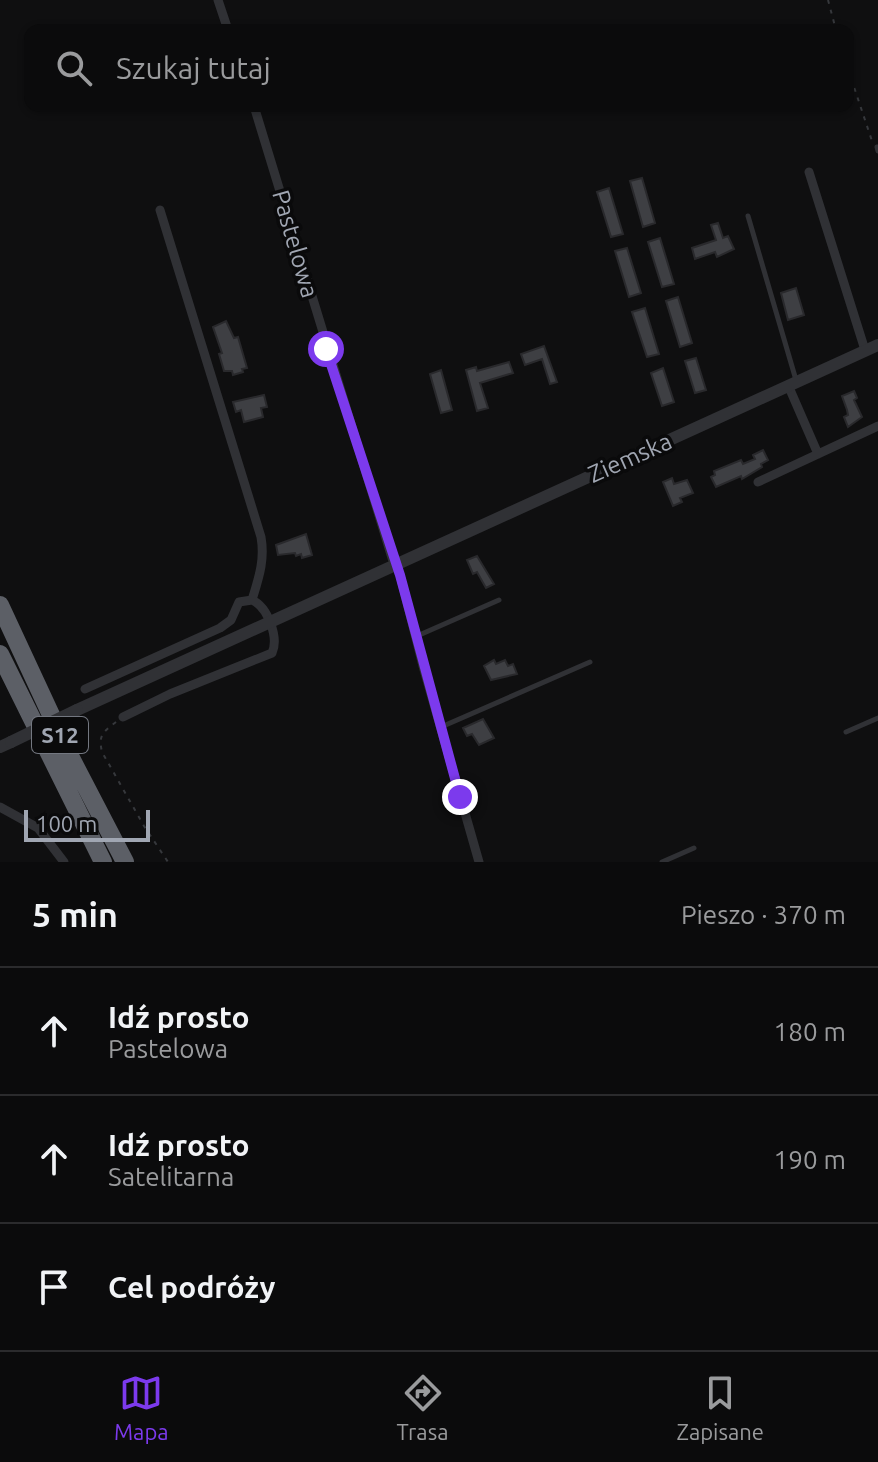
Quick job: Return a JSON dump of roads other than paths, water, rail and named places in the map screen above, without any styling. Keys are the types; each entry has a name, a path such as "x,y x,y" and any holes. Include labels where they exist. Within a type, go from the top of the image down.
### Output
{"highway":[{"name":"S12","path":"0,605 64,744 125,862"},
{"name":"S12","path":"0,654 99,854"}],"street":[{"path":"218,0 226,24"},
{"name":"Pastelowa","path":"256,112 326,349 395,564 479,862"},
{"name":"Ziemska","path":"6,744 872,348 809,172"},
{"path":"160,210 229,427 264,554 252,600"},
{"path":"792,383 818,454"},
{"path":"758,482 878,426"},
{"path":"85,689 220,628 231,620 239,602 252,600 263,608 275,646 272,653 170,694 123,717"},
{"path":"0,807 38,828 64,862"}],"lane":[{"path":"748,216 792,383"},
{"path":"416,637 499,600"},
{"path":"440,728 590,662"},
{"path":"846,732 878,718"},
{"path":"99,854 112,837"},
{"path":"662,862 694,848"}]}
